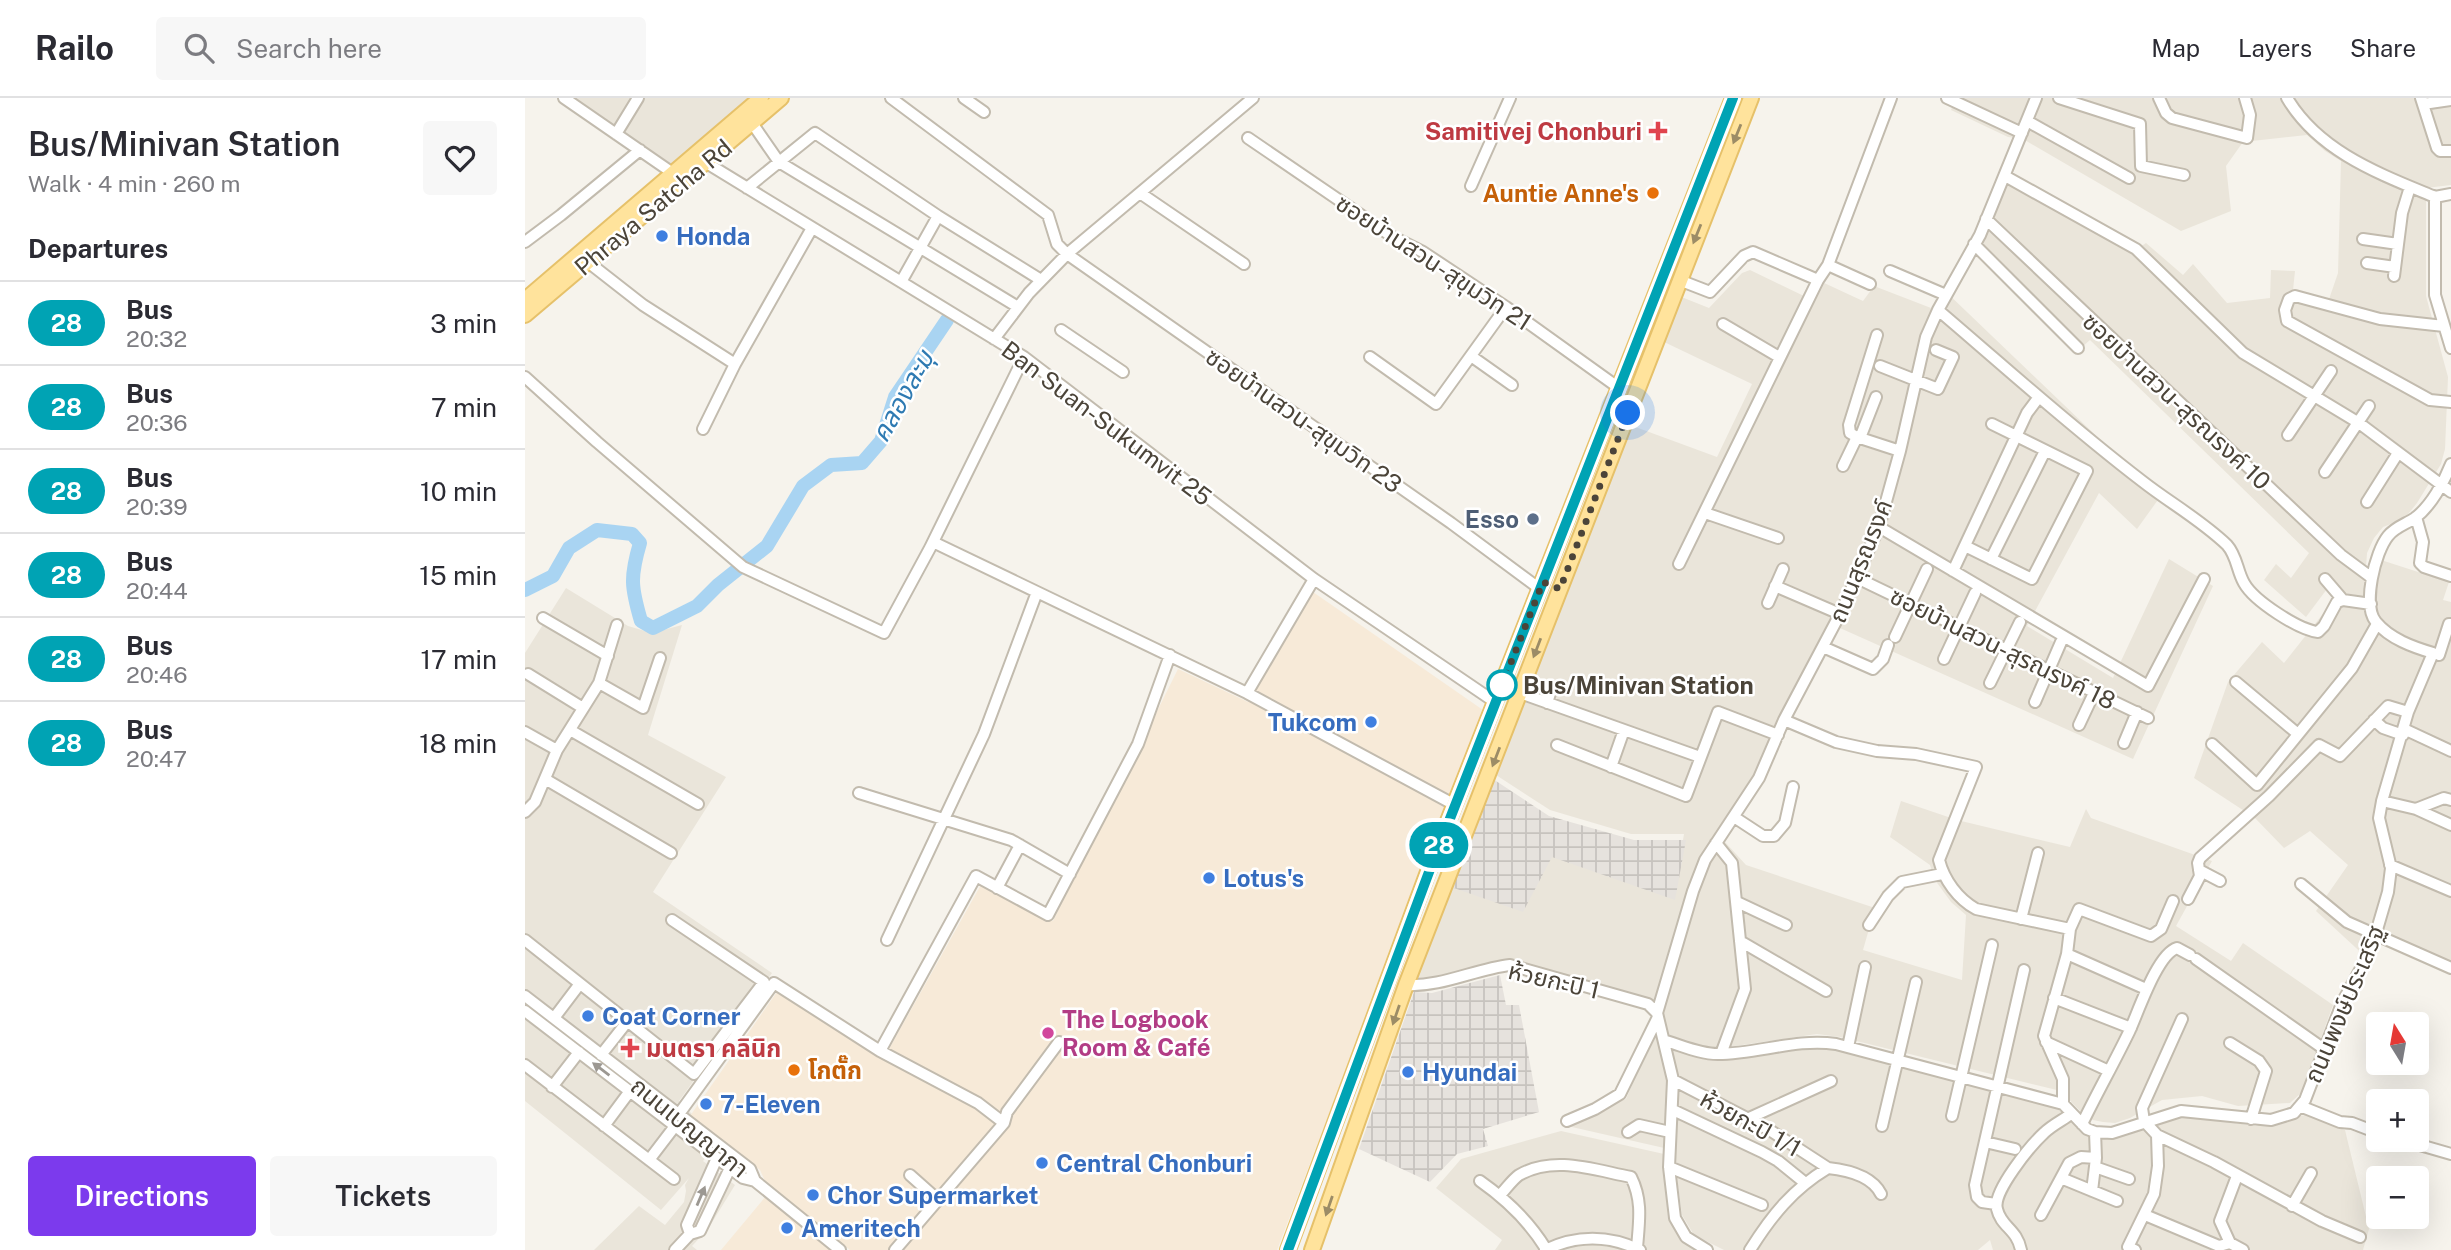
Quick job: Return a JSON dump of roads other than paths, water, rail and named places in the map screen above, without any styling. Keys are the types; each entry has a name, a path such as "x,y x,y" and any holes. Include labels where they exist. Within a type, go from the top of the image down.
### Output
{"main road":[{"name":"Phraya Satcha Rd","path":"525,300 588,262 761,98"},
{"name":"Phraya Satcha Rd","path":"525,315 545,290 679,177 705,162 781,98"},
{"path":"1288,1250 1455,805 1733,98"},
{"path":"1312,1250 1406,985 1751,98"},
{"path":"1541,586 1560,589"}],"street":[{"path":"564,98 679,177"},
{"path":"616,134 638,98"},
{"path":"891,98 1048,215 1057,244 1067,254"},
{"path":"964,98 984,112"},
{"path":"994,339 1041,280 1067,254 1253,98"},
{"path":"1471,186 1510,98"},
{"path":"1679,564 1779,357 1828,265 1891,98"},
{"path":"1949,98 2022,133"},
{"name":"ถนนสุรณรงค์","path":"1567,1121 1620,1094 1658,1015 1693,891 1705,860 1759,778 1784,720 1840,614 1879,527 1900,451 1926,337 1986,219 2036,98"},
{"path":"2059,98 2140,124 2141,166 2184,176"},
{"path":"2159,98 2167,115 2172,118 2247,138 2250,115 2245,98"},
{"path":"2287,98 2297,115 2331,147 2435,197 2451,194"},
{"path":"2451,100 2422,101 2437,148 2440,151 2451,150"},
{"path":"2027,121 2129,178"},
{"path":"751,123 779,162 1018,307"},
{"path":"747,188 815,133 938,216 1041,280"},
{"name":"ซอยบ้านสวน-สุขุมวิท 21","path":"1248,138 1393,237 1423,252 1506,307 1619,388"},
{"path":"525,242 640,150"},
{"name":"Ban Suan-Sukumvit 25","path":"705,162 1024,357 1314,579 1495,702"},
{"path":"2005,176 2136,249 2243,353 2359,423 2451,492"},
{"path":"2367,263 2395,271 2402,213 2410,187"},
{"path":"1140,193 1244,264"},
{"path":"2435,197 2435,295 2451,348"},
{"path":"901,282 938,216"},
{"name":"ซอยบ้านสวน-สุรณรงค์ 10","path":"1986,219 2341,555 2372,578"},
{"path":"703,429 735,363 812,228"},
{"path":"2363,239 2398,244"},
{"path":"1974,244 2078,348"},
{"path":"1679,280 1710,292 1744,256 1753,252 1818,281"},
{"name":"ซอยบ้านสวน-สุขุมวิท 23","path":"1067,254 1541,586"},
{"path":"588,262 643,304 735,363"},
{"path":"1828,265 1870,284"},
{"path":"1890,271 1946,295"},
{"path":"2444,326 2380,319 2292,296 2288,299 2285,310 2287,321 2430,400 2451,402"},
{"path":"1370,357 1436,404 1506,307"},
{"path":"1938,310 2142,481 2205,525 2230,549 2245,585 2258,601 2269,609 2318,632 2337,602 2343,600 2371,604"},
{"path":"1723,324 1779,357"},
{"path":"1061,330 1123,372"},
{"path":"1877,335 1849,425 1850,433 1900,451"},
{"path":"1880,366 1938,389 1952,357 1936,350"},
{"path":"1471,356 1512,385"},
{"path":"525,376 734,560 749,570 884,632 933,542 1024,357"},
{"path":"2288,435 2331,372"},
{"path":"1843,467 1859,438 1876,397"},
{"path":"1953,571 2027,413 2039,397"},
{"path":"2325,472 2369,406"},
{"path":"1965,545 2032,579 2087,471 1992,424"},
{"path":"1991,559 2045,451"},
{"path":"2367,502 2398,453"},
{"path":"2441,655 2405,644 2377,624 2371,614 2372,578 2376,555 2382,544 2391,532 2416,517 2426,507 2451,464"},
{"path":"1705,513 1778,538"},
{"path":"2416,517 2423,542 2420,563 2424,567 2451,576"},
{"path":"1879,527 2147,687 2204,579"},
{"path":"933,542 1248,693 1455,805"},
{"path":"1767,603 1783,569"},
{"path":"1823,647 1866,668 1876,668 1883,659 1927,569"},
{"name":"ซอยบ้านสวน-สุรณรงค์ 18","path":"1857,578 2148,718"},
{"path":"1248,693 1314,579"},
{"path":"2325,579 2343,600"},
{"path":"1775,586 1840,614"},
{"path":"887,940 984,734 1037,592"},
{"path":"1944,659 1975,593"},
{"path":"543,618 608,656"},
{"path":"1990,683 2020,622"},
{"path":"2212,744 2257,785 2352,668 2377,624"},
{"name":"ถนนพงษ์ประเสริฐ","path":"2297,1110 2305,1100 2343,1001 2371,950 2389,892 2390,865 2381,828 2382,801 2408,712 2441,655 2451,624"},
{"path":"525,812 535,802 557,750 599,683 617,625"},
{"path":"2035,702 2061,642"},
{"path":"880,1051 976,876 1048,915 1138,744 1170,655"},
{"path":"599,683 643,708 660,658"},
{"path":"528,674 583,708"},
{"path":"2236,682 2298,734"},
{"path":"1547,703 1552,687"},
{"path":"2079,725 2095,691"},
{"path":"1520,693 1700,757"},
{"path":"2188,899 2198,881 2197,863 2200,858 2269,796 2319,745 2340,756 2388,706 2408,712"},
{"path":"1557,745 1686,796 1718,712 1778,735"},
{"path":"2124,743 2137,712"},
{"path":"1784,720 1836,741 1877,751 1916,754 1976,767 1939,860 1943,874 1967,904 1976,909 2070,929"},
{"path":"2374,720 2383,727 2404,732 2451,751"},
{"path":"570,730 698,804"},
{"path":"1611,767 1624,730"},
{"path":"525,732 557,750"},
{"path":"545,779 671,853"},
{"path":"1734,817 1763,836 1774,836 1784,823 1793,787"},
{"path":"859,793 1011,840 1070,874"},
{"path":"2416,809 2444,798 2451,800"},
{"path":"2382,801 2416,809 2451,825"},
{"path":"1716,843 1732,863 1745,989 1721,1054"},
{"path":"997,888 1020,845"},
{"path":"2021,919 2038,853"},
{"path":"2390,865 2451,891"},
{"path":"2199,870 2220,881"},
{"path":"1869,925 1888,896 1902,883 1943,874"},
{"path":"2301,884 2342,919 2451,968"},
{"path":"2063,1104 2063,1079 2046,1042 2045,1030 2067,954 2070,929 2079,909 2151,936 2161,929 2173,901"},
{"path":"1737,902 1786,925"},
{"path":"527,947 694,1074 764,982 672,920"},
{"path":"1740,941 1826,991"},
{"path":"1952,1116 1992,945"},
{"path":"2082,1124 2131,1028 2146,989 2165,957 2177,948 2324,1049"},
{"path":"2067,954 2146,989"},
{"path":"2196,959 2196,974"},
{"name":"ห้วยกะปิ 1","path":"1406,985 1425,986 1510,965 1648,1004 1658,1015"},
{"path":"1848,1046 1865,967"},
{"path":"1996,1204 1982,1202 1975,1192 2024,970"},
{"path":"1882,1126 1916,982"},
{"path":"679,1114 774,983 880,1051 978,1103 1005,1123"},
{"path":"554,1018 579,985"},
{"name":"ถนนเบญญาภา","path":"525,996 554,1018 579,1052 629,1091 679,1114 750,1169 755,1181"},
{"path":"2054,998 2131,1028"},
{"path":"525,1027 529,1014"},
{"name":"ถนนเบญญาภา","path":"529,1014 601,1055 661,1108 675,1126 743,1178 755,1181 840,1250"},
{"path":"1658,1015 1673,1080 1669,1167 1675,1218 1686,1237 1707,1250"},
{"path":"2182,1019 2142,1108 2144,1121 2157,1135 2292,1206 2360,1237"},
{"path":"601,1055 627,1022"},
{"path":"1666,1041 1703,1053 1721,1054 1815,1040 1848,1046 2063,1104 2082,1124 2095,1132 2112,1133 2181,1111 2271,1120 2297,1110 2366,1128"},
{"path":"895,1250 1005,1123 1006,1112 1059,1042"},
{"path":"2046,1042 2109,1071"},
{"path":"2231,1043 2259,1061 2266,1071 2251,1119"},
{"path":"552,1087 579,1052"},
{"path":"525,1065 674,1179"},
{"name":"ห้วยกะปิ 1/1","path":"1673,1080 1768,1129 1828,1168 1862,1177 1877,1185 1881,1194"},
{"path":"1747,1119 1831,1081"},
{"path":"604,1126 629,1091"},
{"path":"1673,1110 1762,1152 1804,1182"},
{"path":"2021,1250 2016,1233 1998,1213 1996,1204 2000,1192 2025,1154 2045,1132 2071,1114"},
{"path":"1628,1132 1643,1125 1670,1132"},
{"path":"649,1160 675,1126"},
{"path":"2092,1191 2096,1163 2095,1132"},
{"path":"2135,1250 2128,1247 2154,1194 2157,1181 2157,1135"},
{"path":"1985,1142 2015,1149"},
{"path":"2429,1148 2451,1154"},
{"path":"690,1234 687,1225 717,1158"},
{"path":"2041,1215 2069,1163 2075,1159 2096,1163 2129,1179"},
{"path":"1480,1181 1500,1195 1534,1227 1546,1250 1585,1238 1609,1239 1638,1249 1641,1207 1631,1177 1566,1165 1544,1165 1517,1176 1500,1195"},
{"path":"1669,1167 1762,1205"},
{"path":"675,1250 690,1234 700,1231 730,1168"},
{"path":"1750,1250 1778,1211 1804,1182 1828,1168"},
{"path":"2292,1206 2311,1173"},
{"path":"910,1175 937,1199"},
{"path":"2237,1175 2220,1221 2229,1243 2243,1250"},
{"path":"2061,1178 2117,1201"},
{"path":"2145,1214 2219,1247 2229,1243"}],"waterway":[{"name":"คลองละมุ","path":"525,590 553,576 569,548 597,530 632,534 640,543 633,582 641,621 653,628 697,606 718,585 767,546 803,486 831,465 862,463 881,441 895,397 947,320"}],"place":[{"name":"Samitivej Chonburi","path":"1658,131"},
{"name":"Auntie Anne's","path":"1653,193"},
{"name":"Honda","path":"662,236"},
{"name":"Esso","path":"1533,519"},
{"name":"Bus/Minivan Station","path":"1502,685"},
{"name":"Tukcom","path":"1371,722"},
{"name":"Lotus's","path":"1209,878"},
{"name":"Coat Corner","path":"588,1016"},
{"name":"The Logbook Room & Café","path":"1048,1033"},
{"name":"มนตรา คลินิก","path":"630,1048"},
{"name":"โกตั๊ก","path":"794,1070"},
{"name":"Hyundai","path":"1408,1072"},
{"name":"7-Eleven","path":"706,1104"},
{"name":"Central Chonburi","path":"1042,1163"},
{"name":"Chor Supermarket","path":"813,1195"},
{"name":"Ameritech","path":"787,1228"}]}
